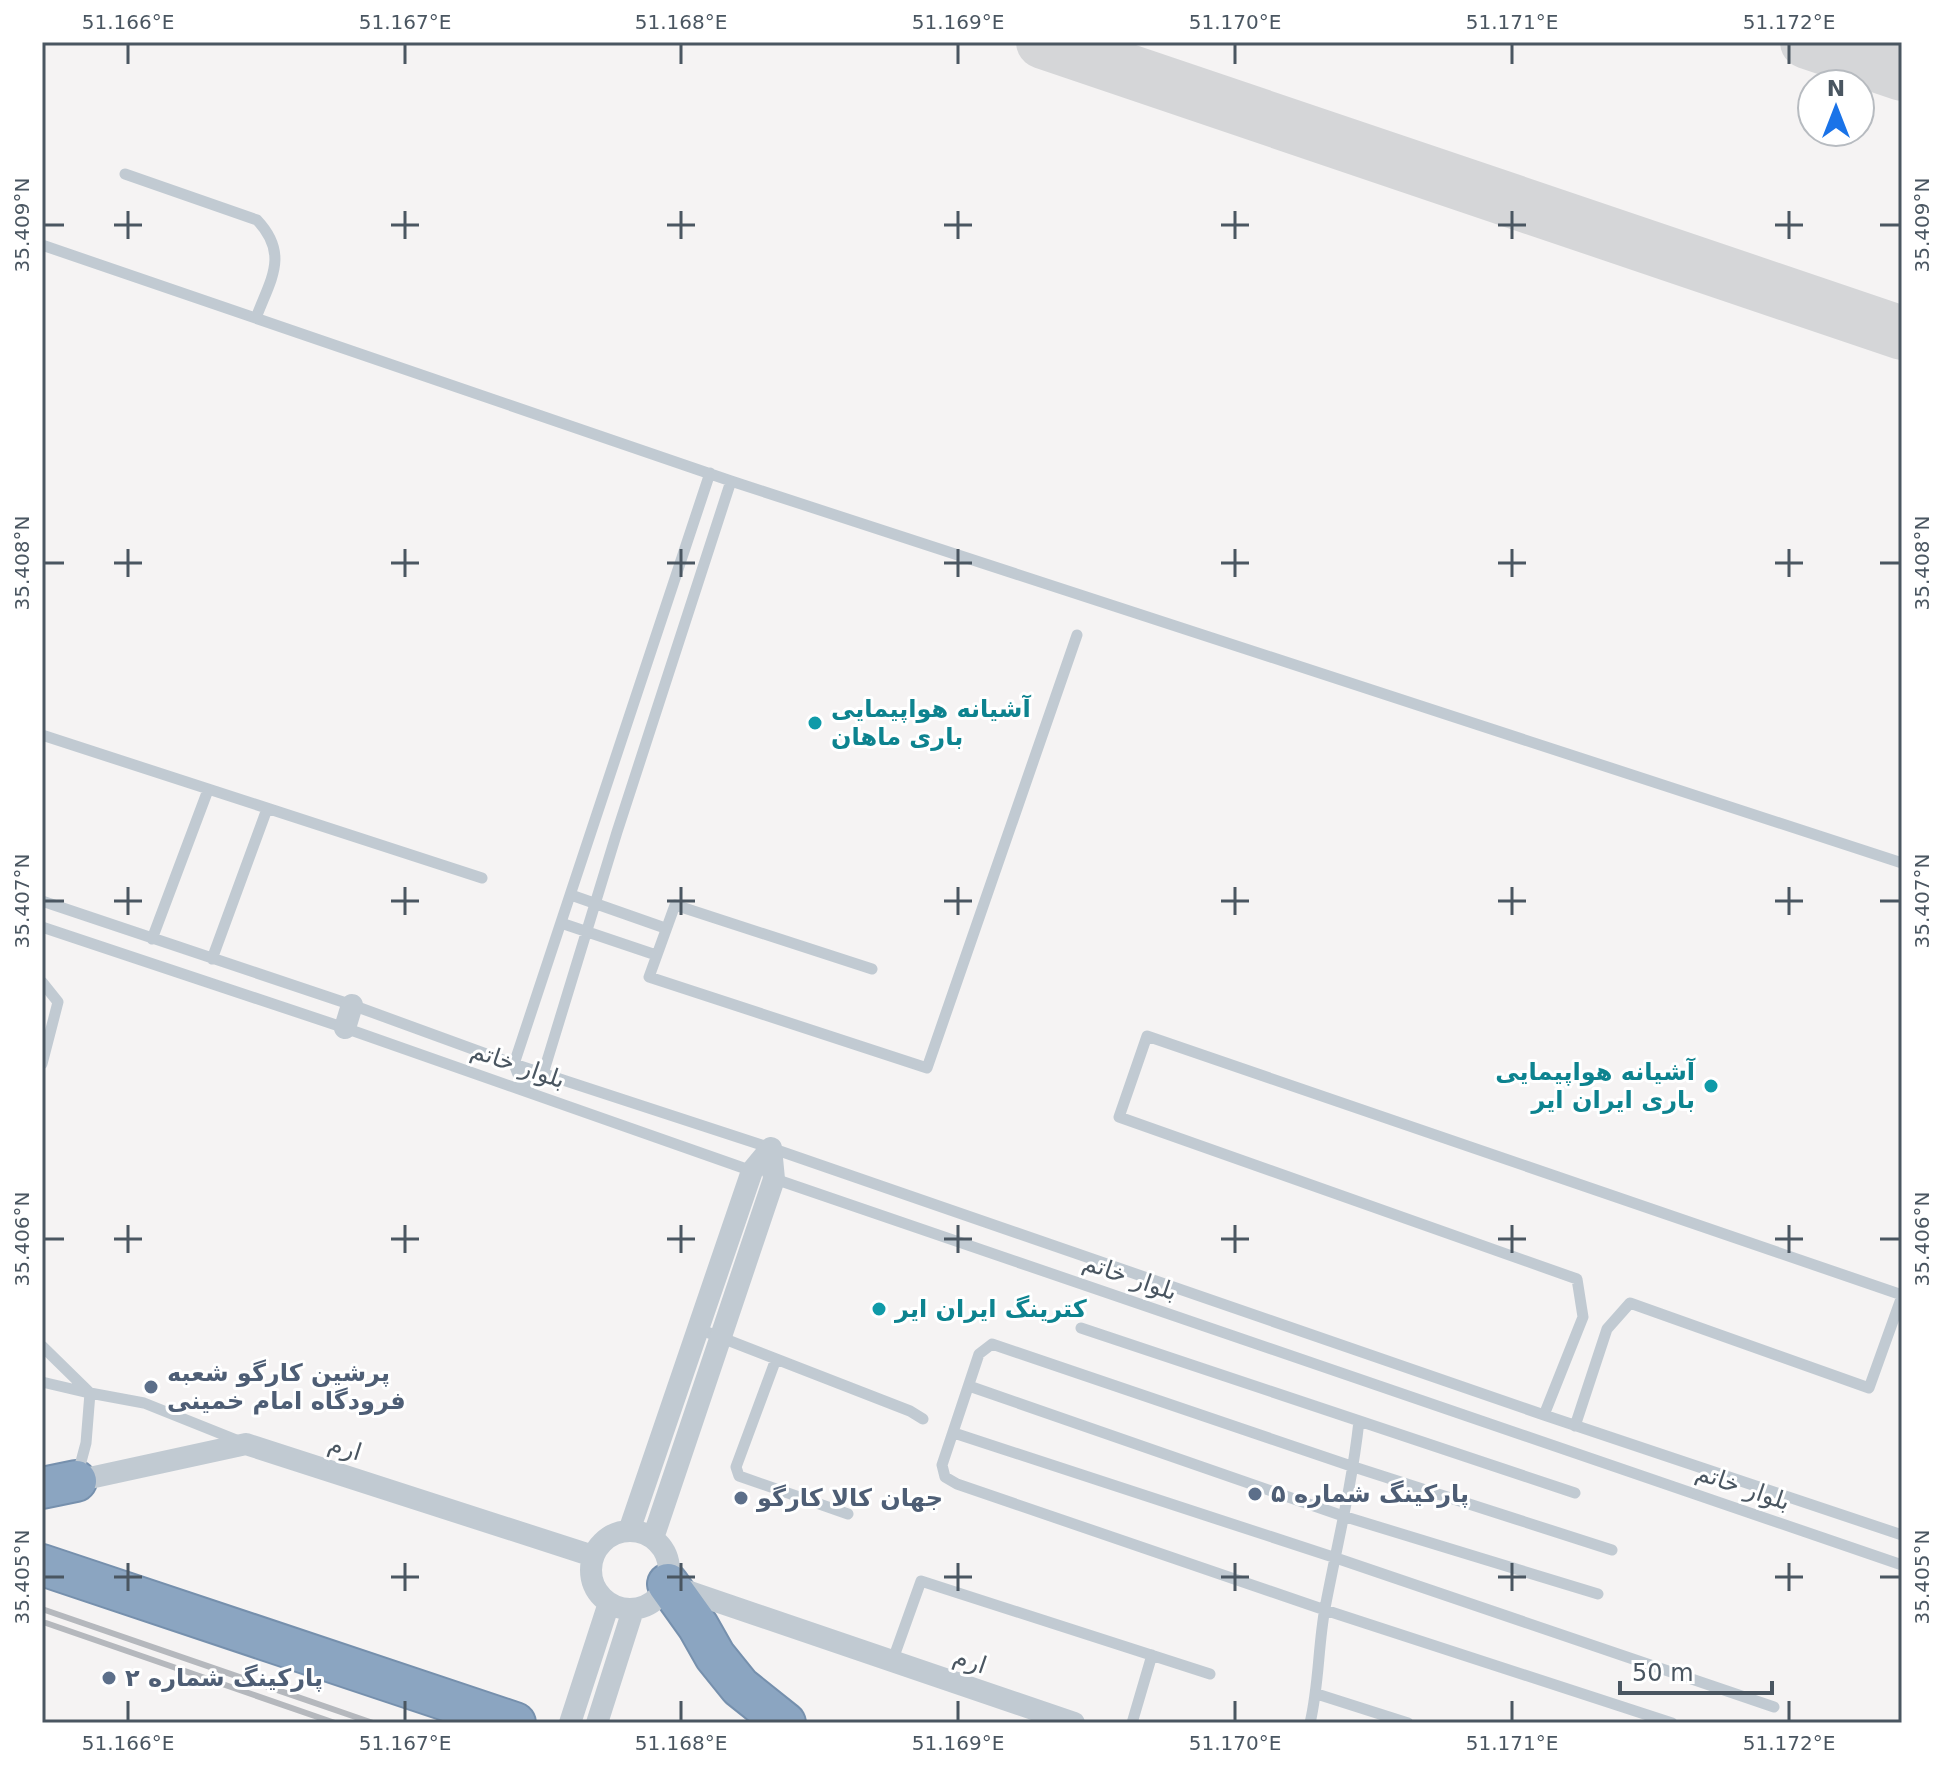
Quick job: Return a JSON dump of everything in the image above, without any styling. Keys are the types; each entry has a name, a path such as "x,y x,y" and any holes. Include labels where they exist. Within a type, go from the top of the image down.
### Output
{"highway":[{"path":"42,1565 515,1723"},
{"path":"668,1584 715,1656 740,1687 785,1723"}],"street":[{"path":"345,1028 352,1005"},
{"path":"629,1531 752,1171 771,1148"},
{"path":"653,1538 774,1179 771,1148"},
{"path":"59,1484 246,1444"},
{"name":"ارم","path":"246,1444 593,1556"},
{"path":"629,1531 642,1532 653,1538 663,1547 668,1559 668,1584 654,1602 633,1610 620,1609 609,1603 599,1594 593,1582 593,1556 607,1538 629,1531"},
{"name":"ارم","path":"668,1584 1074,1723"},
{"path":"570,1723 609,1603"},
{"path":"597,1723 633,1610"}],"lane":[{"path":"125,174 257,220 274,243 276,257 256,318"},
{"path":"42,245 731,481 1902,863"},
{"path":"710,473 514,1064 524,1090 543,1074 731,481"},
{"path":"872,969 675,905 649,977 927,1068 1077,635"},
{"path":"42,735 482,878"},
{"path":"152,939 208,790"},
{"path":"212,959 267,809"},
{"path":"571,895 665,928"},
{"name":"بلوار خاتم","path":"42,901 1902,1535"},
{"path":"561,923 656,955"},
{"name":"بلوار خاتم","path":"42,927 345,1028 774,1179 1902,1565"},
{"path":"173,970 180,948"},
{"path":"42,982 58,1002 42,1064"},
{"path":"1544,1415 1583,1317 1577,1279 1119,1117 1147,1036 1902,1295 1869,1388 1630,1303 1607,1329 1575,1426"},
{"path":"1081,1328 1575,1493"},
{"path":"699,1329 910,1411 923,1419"},
{"path":"1612,1550 1354,1467 992,1344 979,1354 942,1465 945,1477 957,1484 1325,1610 1672,1723"},
{"path":"42,1346 90,1393"},
{"path":"776,1359 736,1467 739,1476 848,1514"},
{"path":"42,1382 144,1403 246,1444"},
{"path":"969,1386 1346,1517 1598,1594"},
{"path":"59,1484 86,1443 90,1393"},
{"path":"1310,1723 1317,1694 1325,1610 1346,1517 1359,1421"},
{"path":"954,1433 1336,1558 1774,1707"},
{"path":"892,1662 921,1581 1210,1674"},
{"path":"1132,1723 1152,1655"},
{"path":"1317,1694 1408,1723"}],"taxiway":[{"path":"1043,42 1902,333"},
{"path":"1807,42 1902,74"}],"railway":[{"path":"42,1609 373,1723"},
{"path":"46,1623 335,1723"}],"place":[{"name":"آشیانه هواپیمایی باری ماهان","path":"815,723"},
{"name":"آشیانه هواپیمایی باری ایران ایر","path":"1711,1086"},
{"name":"کترینگ ایران ایر","path":"879,1309"},
{"name":"پرشین کارگو شعبه فرودگاه امام خمینی","path":"151,1387"},
{"name":"پارکینگ شماره ۵","path":"1255,1494"},
{"name":"جهان کالا کارگو","path":"741,1498"},
{"name":"پارکینگ شماره ۲","path":"109,1678"}]}
